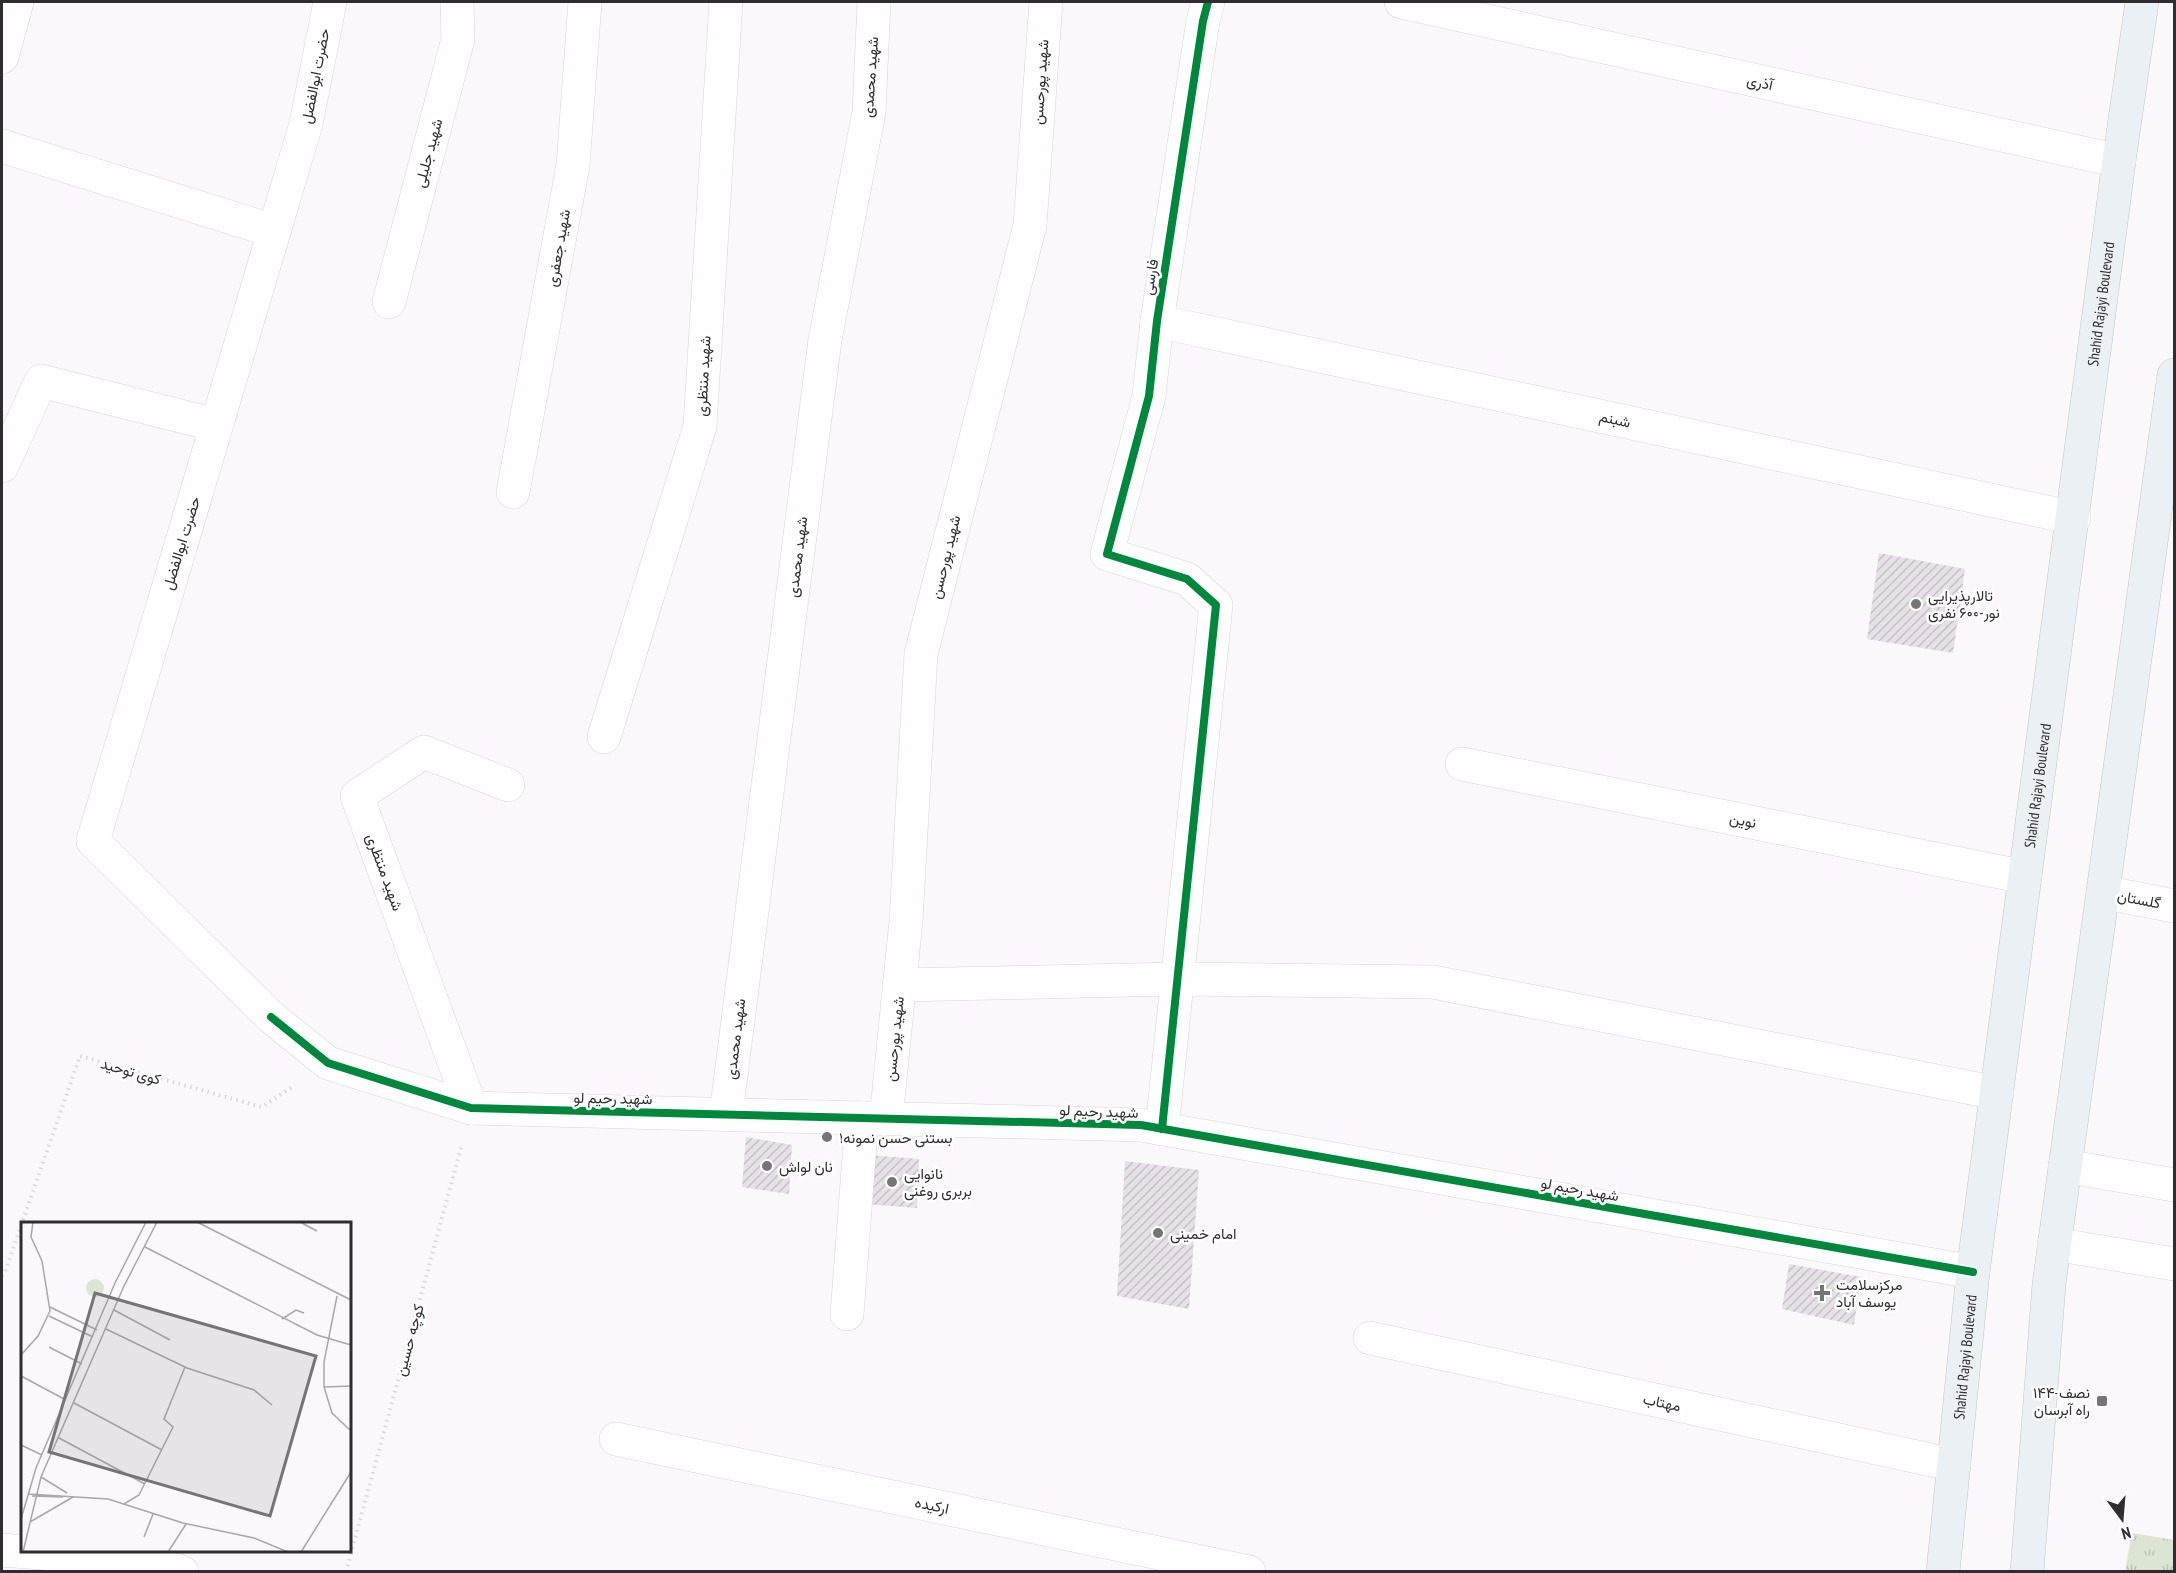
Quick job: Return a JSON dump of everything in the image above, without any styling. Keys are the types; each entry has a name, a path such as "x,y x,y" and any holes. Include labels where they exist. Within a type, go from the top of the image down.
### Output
{"highway":[{"name":"Shahid Rajayi Boulevard","path":"1943,1572 1973,1272 2119,161 2142,2"},
{"path":"2027,1572 2049,1284 2103,892 2164,530 2175,375"}],"street":[{"path":"2,57 17,2"},
{"name":"حضرت ابوالفضل","path":"271,1017 93,841 306,124 330,2"},
{"name":"شهید جلیلی","path":"389,302 458,39 457,2"},
{"name":"شهید جعفری","path":"513,492 573,165 585,2"},
{"name":"شهید منتظری","path":"604,737 700,426 726,2"},
{"name":"شهید محمدی","path":"726,1114 825,340 869,112 874,2"},
{"name":"شهید پورحسن","path":"847,1314 874,1119 899,985 906,921 921,654 1030,225 1046,2"},
{"name":"فارسی","path":"1178,979 1216,605 1187,579 1107,554 1149,396 1157,321 1203,21 1208,2"},
{"name":"آذری","path":"1401,2 2119,161"},
{"path":"2,146 274,231"},
{"name":"شبنم","path":"1157,321 2073,518"},
{"path":"2,466 41,381 216,425"},
{"name":"شهید منتظری","path":"471,1108 357,796 424,752 508,785"},
{"name":"نوین","path":"1462,764 2025,877"},
{"name":"گلستان","path":"2103,892 2175,906"},
{"path":"899,985 1178,979 1433,982 1997,1093"},
{"path":"1162,1129 1178,979"},
{"name":"شهید رحیم لو","path":"271,1017 328,1063 471,1108 1141,1125 1973,1272"},
{"path":"2065,1166 2175,1185"},
{"path":"2054,1244 2175,1264"},
{"name":"مهتاب","path":"1370,1338 1954,1465"},
{"name":"ارکیده","path":"616,1439 1249,1572"},
{"path":"2,1550 21,1551"},
{"path":"27,1552 142,1561 182,1572"}],"green space":[{"path":"2132,1533 2174,1540 2174,1571 2125,1571"}],"building":[{"name":"تالارپذیرایی نور-۶۰۰ نفری","path":"1879,553 1965,569 1953,653 1867,639"},
{"name":"نان لواش","path":"746,1137 792,1145 789,1194 742,1187"},
{"name":"نانوایی بربری روغنی","path":"867,1155 919,1159 917,1208 865,1204"},
{"name":"امام خمینی","path":"1125,1161 1199,1170 1189,1309 1117,1296"},
{"name":"مرکزسلامت یوسف آباد","path":"1789,1264 1861,1277 1854,1325 1782,1309"}],"cycle path":[{"path":"1162,1129 1216,605 1187,579 1107,554 1149,396 1157,321 1203,21 1208,2"},
{"path":"271,1017 328,1063 471,1108 1141,1125 1973,1272"}],"place":[{"name":"تالارپذیرایی نور-۶۰۰ نفری","path":"1916,604"},
{"name":"بستنی حسن نمونه۱","path":"827,1137"},
{"name":"نان لواش","path":"767,1166"},
{"name":"نانوایی بربری روغنی","path":"892,1182"},
{"name":"امام خمینی","path":"1158,1233"},
{"name":"مرکزسلامت یوسف آباد","path":"1822,1293"},
{"name":"۱۴۴-نصف راه آبرسان","path":"2102,1401"}]}
